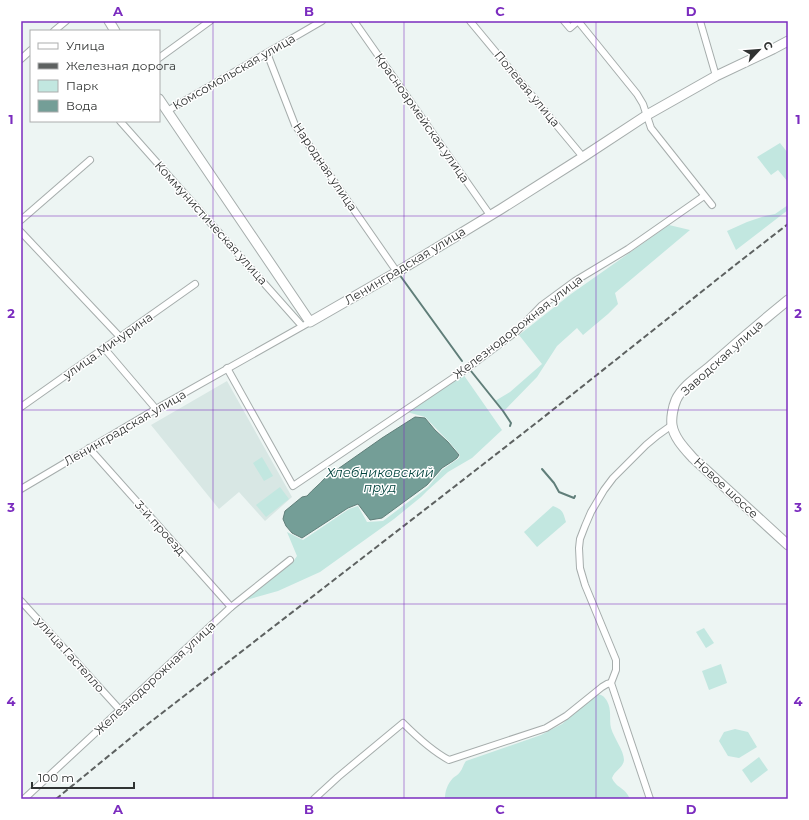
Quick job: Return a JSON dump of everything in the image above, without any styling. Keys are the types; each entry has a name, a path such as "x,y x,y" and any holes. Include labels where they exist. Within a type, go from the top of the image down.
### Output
{"street":[{"path":"55,30 66,21"},
{"path":"109,21 114,30"},
{"path":"160,57 210,21"},
{"name":"Комсомольская улица","path":"167,111 322,21"},
{"name":"Красноармейская улица","path":"354,21 490,215"},
{"name":"Полевая улица","path":"470,21 583,157"},
{"path":"564,21 570,28 578,21 637,94 643,104 651,128 712,205"},
{"path":"700,21 716,76"},
{"name":"Ленинградская улица","path":"21,489 227,368 397,272 583,157 647,114 716,76 773,50 788,41"},
{"path":"21,59 30,51"},
{"name":"Народная улица","path":"266,53 295,125 397,272"},
{"name":"Коммунистическая улица","path":"160,100 306,324"},
{"name":"Коммунистическая улица","path":"121,122 306,324"},
{"path":"21,220 90,160"},
{"name":"Железнодорожная улица","path":"227,368 293,486 465,370 517,331 541,306 576,281 628,249 704,196"},
{"path":"21,232 120,337"},
{"name":"улица Мичурина","path":"21,407 195,284"},
{"name":"Заводская улица","path":"672,425 672,416 676,400 684,389 744,336 788,300"},
{"path":"104,348 156,409"},
{"path":"650,799 611,683 616,670 616,660 580,568 579,548 584,526 604,490 646,445 672,425"},
{"name":"Новое шоссе","path":"672,425 677,438 693,458 788,546"},
{"name":"3-й проезд","path":"89,448 231,607"},
{"name":"Железнодорожная улица","path":"24,799 231,607 290,560"},
{"name":"улица Гастелло","path":"21,601 120,710"},
{"path":"314,799 338,777 404,723 414,734 439,754 450,760 546,728 566,716 602,687 611,683"}],"shaded area":[{"path":"227,381 292,497 265,521 239,492 219,509 151,425"}],"green space":[{"path":"780,143 788,153 788,182 778,170 771,175 757,157"},
{"path":"788,205 788,210 736,250 727,231 747,222 775,214"},
{"path":"669,225 690,230 615,293 618,304 608,314 583,335 577,328 557,346 537,377 503,412 495,401 510,392 542,364 519,335 571,294"},
{"path":"463,374 502,430 472,458 448,472 394,519 320,572 278,591 243,601 292,563 297,556 287,532 303,540 349,509 358,506 367,522 383,521 428,487 442,470 459,458 460,455 425,417 407,412"},
{"path":"262,457 273,476 264,481 253,463"},
{"path":"280,487 289,499 266,517 256,505"},
{"path":"553,506 562,512 566,522 537,547 524,532"},
{"path":"704,628 714,643 706,648 696,632"},
{"path":"721,664 727,683 709,690 702,671"},
{"path":"597,694 602,695 609,704 611,728 624,756 622,765 612,778 616,784 626,792 630,799 445,799 448,786 453,778 460,772 466,761 541,735 562,724"},
{"path":"735,729 748,732 757,747 739,758 728,756 719,741 724,732"},
{"path":"759,757 768,770 751,783 742,770"}],"water":[{"name":"Хлебниковский пруд","path":"415,417 425,418 459,455 457,458 442,468 427,485 382,518 370,520 358,504 348,508 302,538 292,533 286,526 283,519 285,511 302,497 307,496 325,478"}],"waterway":[{"path":"399,274 462,361"},
{"path":"471,371 503,411 511,423 510,426"},
{"path":"542,469 554,483 559,492 574,498 575,496"}],"railway":[{"path":"56,799 144,727 540,420 788,224"}]}
